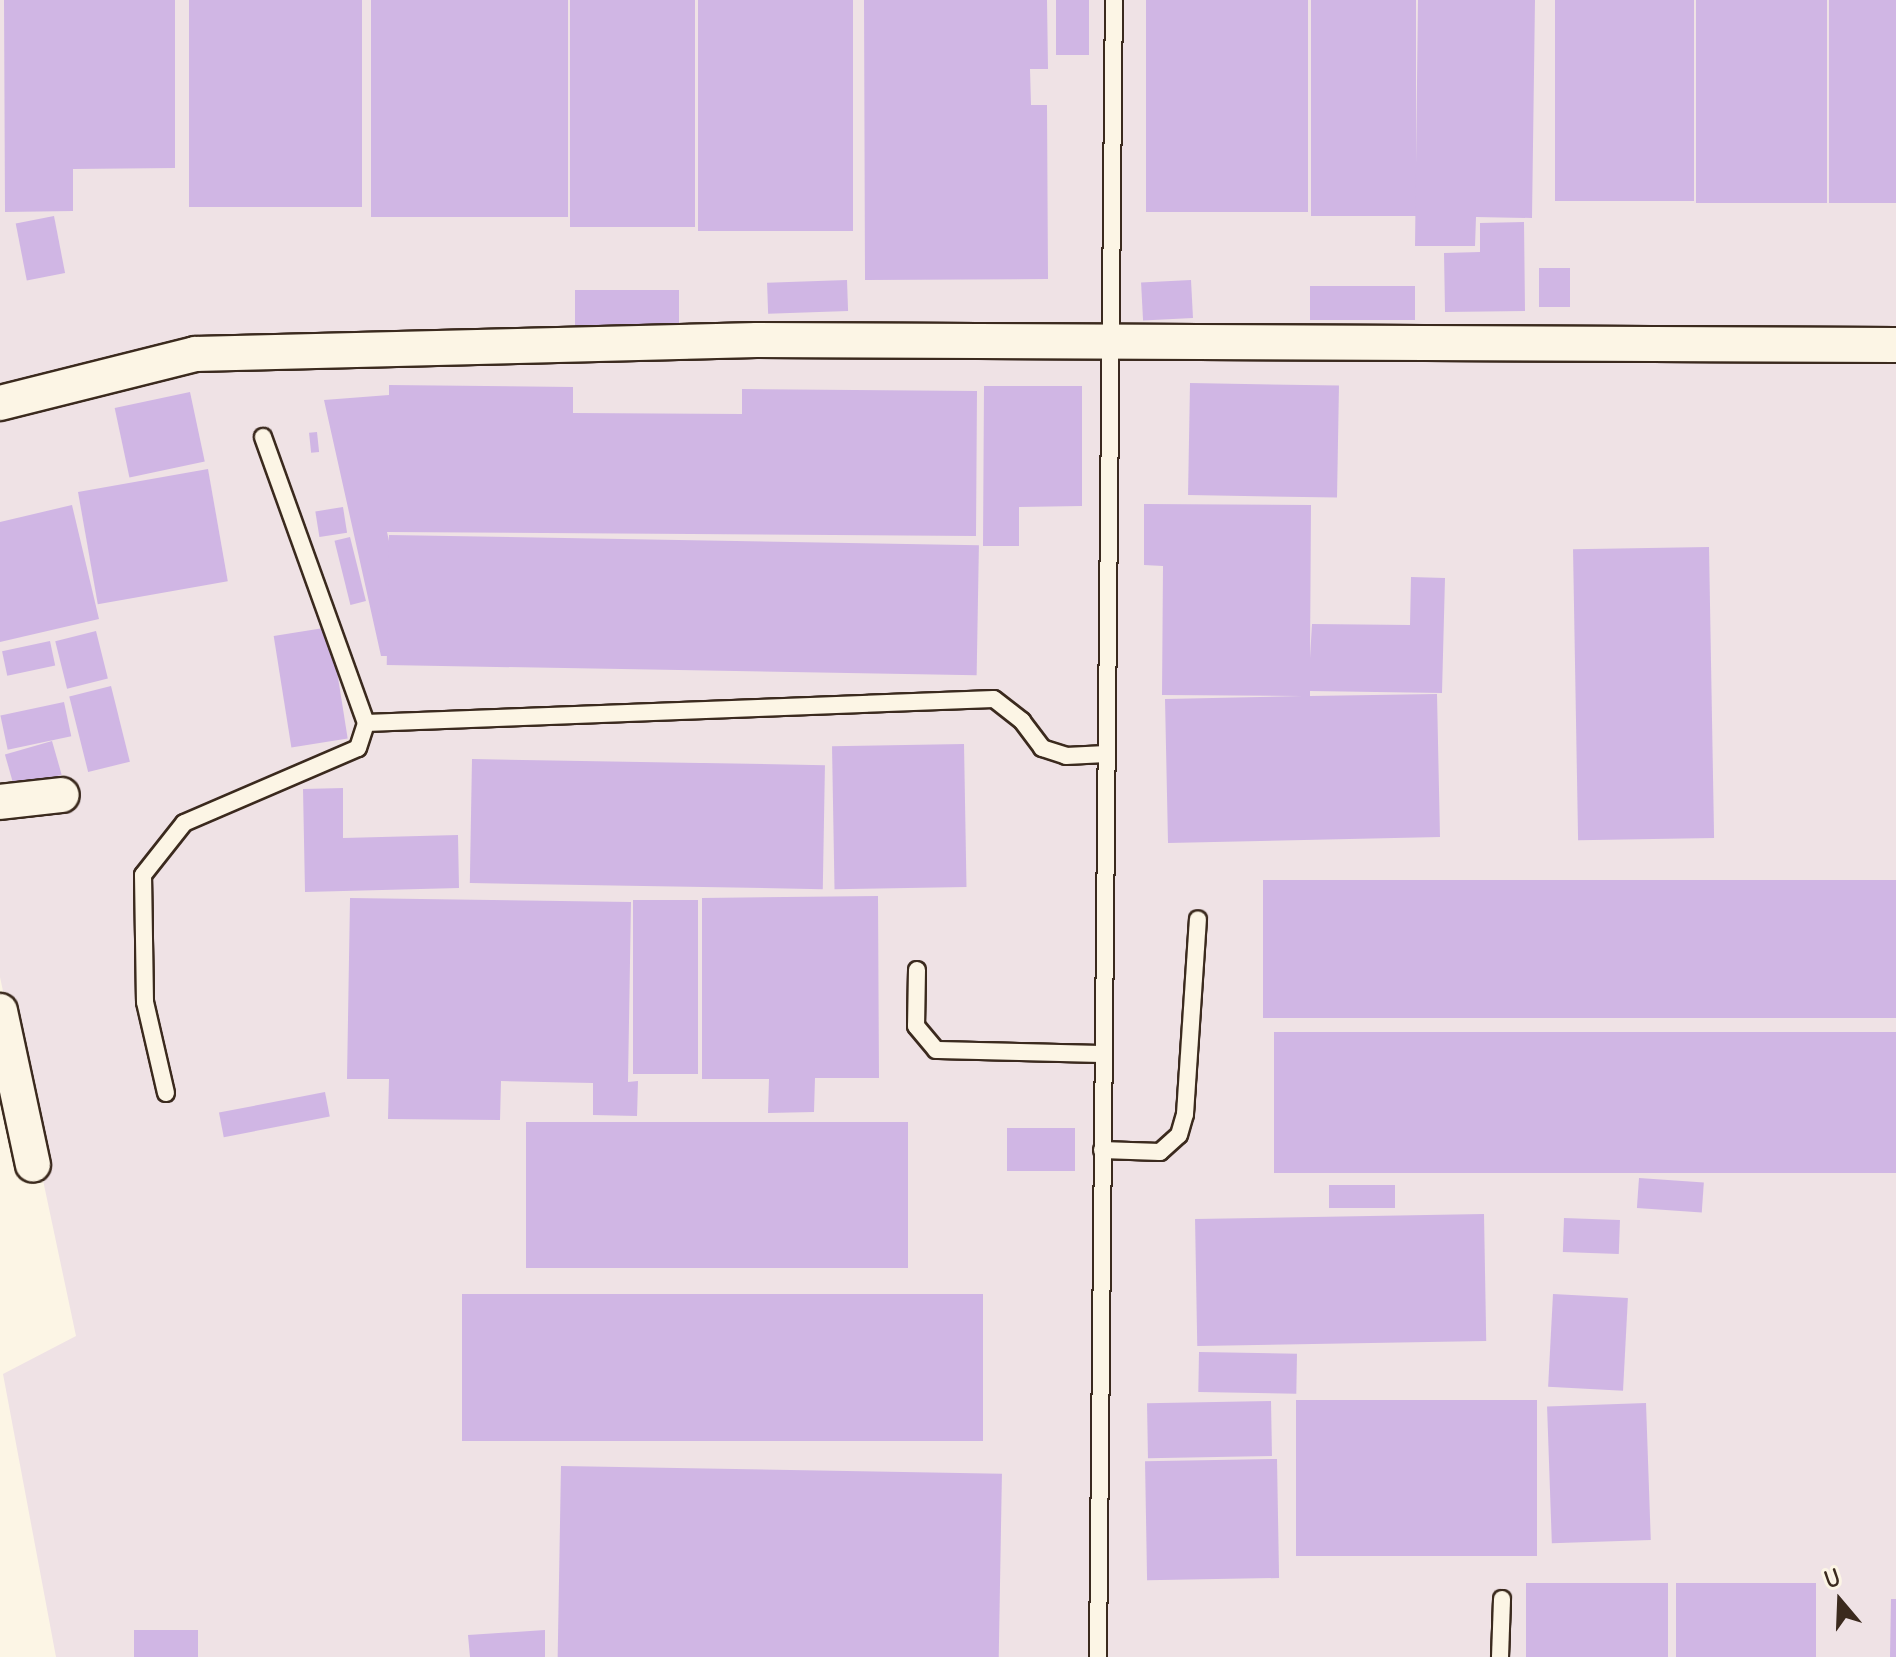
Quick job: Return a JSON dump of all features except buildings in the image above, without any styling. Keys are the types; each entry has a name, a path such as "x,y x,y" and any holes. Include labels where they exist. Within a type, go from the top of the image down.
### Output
{"street":[{"path":"0,403 195,354 757,340 1896,345"},
{"path":"0,802 62,795"},
{"path":"0,1011 33,1165"}],"lane":[{"path":"1098,1657 1114,0"},
{"path":"166,1093 145,1002 143,875 184,823 358,748 366,723 263,437"},
{"path":"366,723 994,699 1022,721 1042,748 1066,756 1106,754"},
{"path":"1102,1150 1160,1152 1179,1135 1185,1114 1198,919"},
{"path":"917,970 916,1026 936,1050 1103,1054"},
{"path":"1500,1657 1502,1599"}],"shaded area":[{"path":"0,0 1896,0 1896,1657 56,1657 3,1374 76,1336 0,977"}]}
